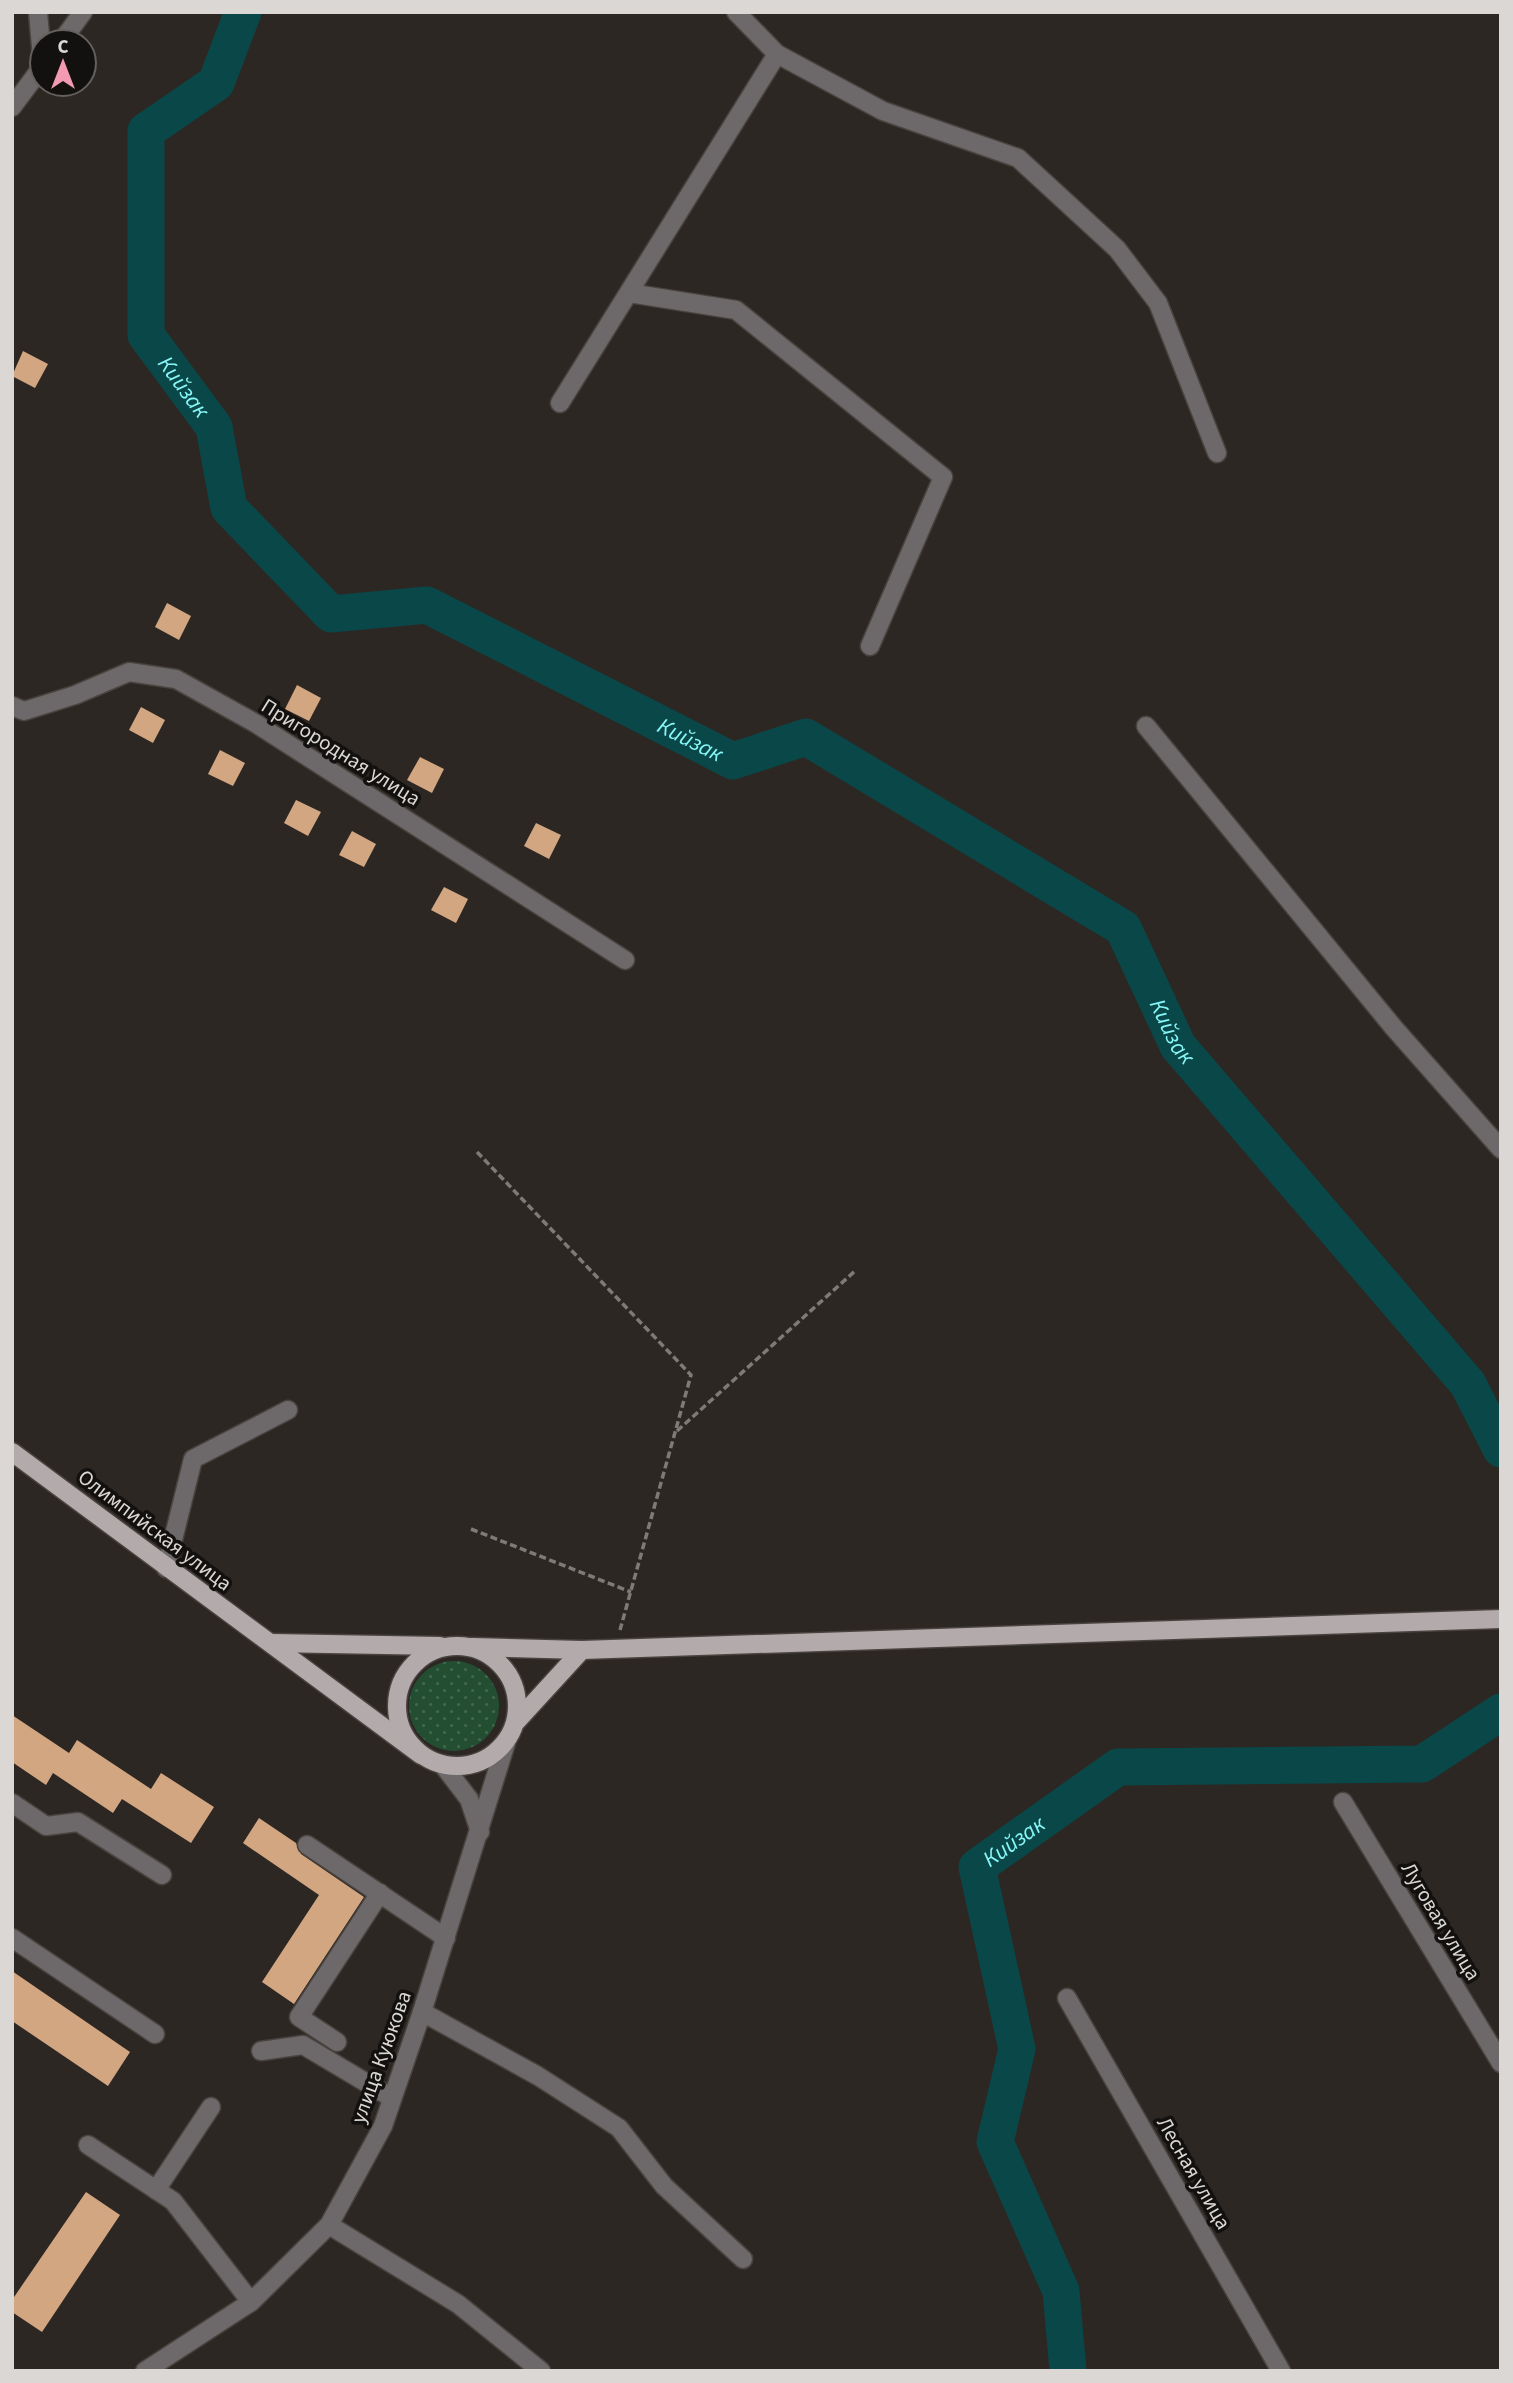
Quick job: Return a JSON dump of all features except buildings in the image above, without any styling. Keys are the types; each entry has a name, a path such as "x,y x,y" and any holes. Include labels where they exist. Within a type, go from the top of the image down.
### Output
{"main road":[{"name":"Олимпийская улица","path":"12,1452 421,1755"},
{"path":"272,1643 582,1650 1501,1619"},
{"path":"448,1646 426,1654 408,1670 398,1692 397,1715 405,1738 421,1755 443,1766 467,1766 489,1759 506,1743 517,1721 582,1650"},
{"path":"472,1647 494,1657 510,1675 518,1697 517,1721"}],"street":[{"path":"71,28 83,12"},
{"path":"736,12 777,54 883,111 1018,158 1118,249 1158,303 1217,453"},
{"path":"560,403 777,54"},
{"path":"12,107 28,86"},
{"path":"629,293 736,310 943,477 870,646"},
{"name":"Пригородная улица","path":"12,706 24,710 37,707 75,695 129,671 176,679 255,723 625,960"},
{"path":"1146,726 1394,1028 1501,1149"},
{"path":"166,1568 194,1460 288,1410"},
{"name":"улица Куюкова","path":"145,2371 251,2302 329,2225 383,2126 446,1938 506,1743"},
{"path":"443,1766 469,1799 480,1832"},
{"name":"Луговая улица","path":"1343,1802 1501,2063"},
{"path":"12,1804 46,1826 78,1822 162,1875"},
{"path":"307,1845 446,1938"},
{"path":"337,2042 299,2017 380,1894"},
{"path":"12,1938 155,2035"},
{"name":"Лесная улица","path":"1068,1998 1281,2371"},
{"path":"422,2012 538,2076 619,2127 664,2186 743,2259"},
{"path":"261,2051 303,2045 393,2098"},
{"path":"156,2190 211,2108"},
{"path":"88,2145 173,2202 251,2302"},
{"path":"329,2225 458,2304 541,2371"}],"path":[{"path":"477,1152 691,1376 615,1649"},
{"path":"675,1433 855,1271"},
{"path":"471,1529 631,1592"}],"green space":[{"path":"454,1661 471,1665 486,1674 495,1689 499,1706 495,1723 486,1738 471,1747 454,1751 437,1747 422,1738 413,1723 409,1706 413,1689 422,1674 437,1665"}],"waterway":[{"name":"Кийзак","path":"243,12 216,83 146,131 146,335 214,427 229,508 331,614 427,605 733,761 806,737 1123,928 1178,1046 1468,1384 1501,1449"},
{"name":"Кийзак","path":"1068,2371 1061,2291 995,2142 1017,2049 977,1867 1118,1767 1422,1764 1501,1712"}]}
